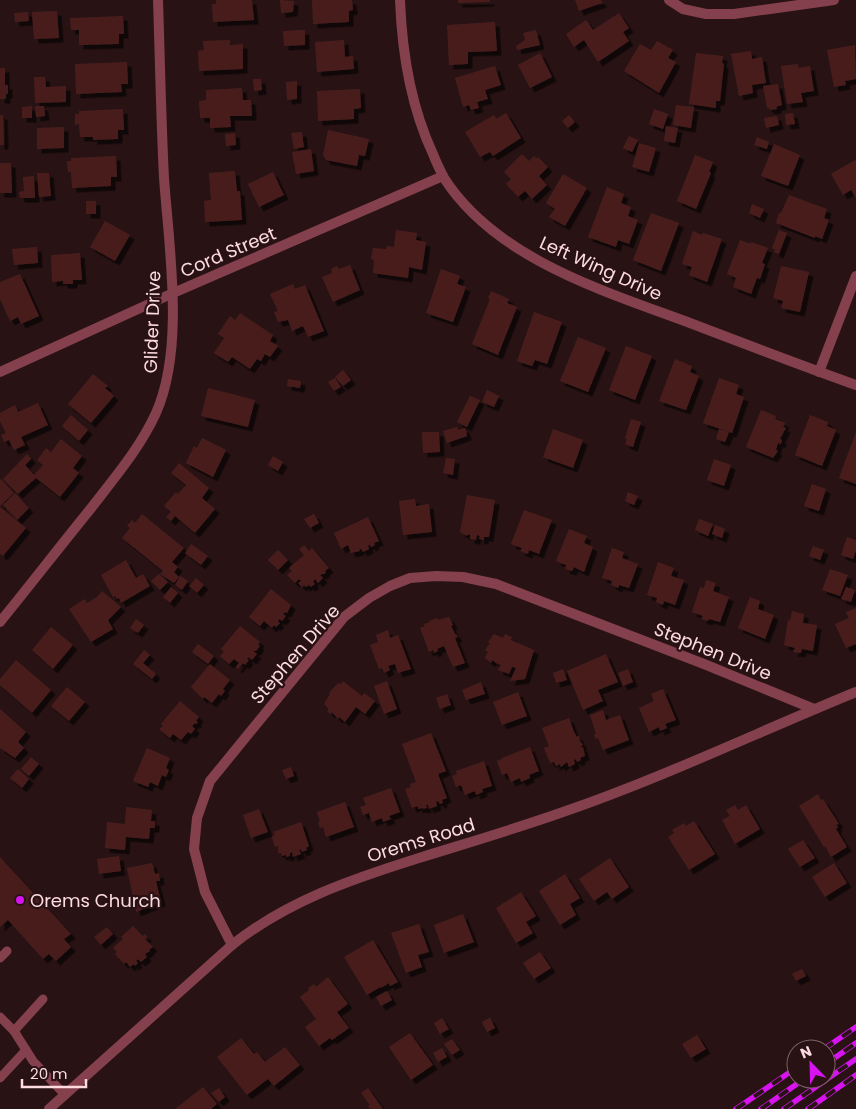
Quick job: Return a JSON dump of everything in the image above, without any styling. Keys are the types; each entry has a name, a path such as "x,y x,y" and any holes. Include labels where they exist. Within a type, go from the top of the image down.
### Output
{"street":[{"name":"Glider Drive","path":"0,622 128,461 155,414 169,372 172,326 171,267 164,175 158,0"},
{"name":"Left Wing Drive","path":"400,0 406,65 414,104 426,139 443,176 456,193 504,240 557,270 601,289 856,385"},
{"path":"669,0 683,9 706,14 734,14 834,0"},
{"name":"Cord Street","path":"0,372 171,294 443,176"},
{"path":"819,372 856,276"},
{"name":"Stephen Drive","path":"232,945 205,892 194,849 197,818 210,781 344,617 390,586 410,578 436,576 463,577 496,584 704,664 814,709"},
{"name":"Orems Road","path":"50,1109 232,945 253,928 286,908 358,877 565,812 628,788 856,692"}],"lane":[{"path":"0,958 7,951"},
{"path":"14,1031 43,999"},
{"path":"0,1017 14,1031 33,1061 65,1095"},
{"path":"0,1078 26,1050"}],"building":[{"path":"216,0 252,0 254,20 213,22 212,4 216,4"},
{"path":"280,0 294,1 293,12 281,13"},
{"path":"312,0 352,0 353,10 349,11 349,22 313,24"},
{"path":"458,0 490,0 490,2 458,3"},
{"path":"575,0 601,0 602,3 579,11"},
{"path":"57,11 59,38 34,39 32,12"},
{"path":"28,12 29,21 15,22 14,13"},
{"path":"619,13 629,28 623,32 629,41 598,62 584,40 574,47 566,34 586,20 593,30"},
{"path":"123,16 124,34 119,34 119,44 79,45 79,30 71,30 70,18"},
{"path":"495,22 497,51 468,52 468,64 449,65 447,25"},
{"path":"305,30 305,45 284,46 283,31"},
{"path":"536,30 540,45 517,50 516,46 525,40 523,33"},
{"path":"230,40 230,45 243,44 243,69 199,71 198,51 204,50 203,41"},
{"path":"344,40 345,57 353,56 354,69 317,72 315,42"},
{"path":"657,41 673,50 668,58 676,62 659,93 624,71 640,44 651,50"},
{"path":"855,45 856,79 845,81 846,85 834,87 827,50"},
{"path":"751,51 752,59 762,57 766,83 752,85 753,93 739,96 731,54"},
{"path":"540,53 552,77 530,88 518,65"},
{"path":"696,53 723,56 722,63 724,64 720,101 716,101 716,108 689,104"},
{"path":"127,62 128,84 121,84 122,92 76,94 75,64"},
{"path":"798,64 799,68 810,66 814,91 801,93 803,102 787,104 781,66"},
{"path":"495,66 501,85 485,90 488,99 477,102 479,108 471,110 469,105 463,107 455,78"},
{"path":"0,68 5,68 5,85 8,85 6,99 0,99"},
{"path":"34,77 45,77 46,87 66,86 66,102 35,103"},
{"path":"253,79 261,79 262,90 254,91"},
{"path":"297,81 297,99 287,100 286,82"},
{"path":"778,84 782,105 776,107 777,109 770,110 767,108 763,86"},
{"path":"242,88 243,100 251,100 252,116 230,116 231,127 210,128 210,118 200,118 199,101 206,100 206,90"},
{"path":"360,89 361,108 354,109 354,119 318,121 317,91"},
{"path":"676,105 694,107 691,128 673,125"},
{"path":"32,106 32,118 22,118 22,107"},
{"path":"35,106 44,106 45,116 36,117"},
{"path":"123,109 124,130 118,130 118,139 93,140 93,137 80,137 79,124 75,125 75,114 79,114 79,111"},
{"path":"654,109 668,114 663,129 649,124"},
{"path":"506,113 521,138 493,156 490,152 480,157 465,132 494,115 496,119"},
{"path":"793,113 795,124 786,125 785,114"},
{"path":"0,115 3,115 4,145 0,145"},
{"path":"569,115 575,122 568,128 562,121"},
{"path":"777,116 779,125 766,128 764,118"},
{"path":"666,126 678,128 675,143 664,141"},
{"path":"64,127 64,148 37,149 37,128"},
{"path":"328,130 369,139 365,156 359,155 357,166 326,160 323,155"},
{"path":"302,132 304,147 294,149 291,133"},
{"path":"235,133 236,145 226,146 225,134"},
{"path":"629,136 638,140 632,152 623,148"},
{"path":"757,137 769,142 767,149 754,145"},
{"path":"639,143 656,148 649,172 632,167"},
{"path":"774,144 800,155 788,186 761,176"},
{"path":"311,149 314,171 296,174 292,152"},
{"path":"522,154 529,161 534,156 537,159 538,157 548,167 539,176 547,185 532,199 525,191 518,197 506,184 511,179 504,172"},
{"path":"695,155 713,162 709,172 711,173 696,209 677,201"},
{"path":"116,156 117,177 111,177 111,186 72,188 71,172 68,172 67,161 71,161 71,158"},
{"path":"855,160 856,198 851,190 843,195 831,174"},
{"path":"0,163 11,163 12,193 0,193"},
{"path":"235,171 237,191 240,191 242,220 205,222 204,201 211,200 209,173"},
{"path":"273,172 284,195 259,207 248,184"},
{"path":"37,173 49,173 51,196 39,197"},
{"path":"563,174 587,188 565,226 549,217 555,209 546,203"},
{"path":"34,176 35,198 20,198 19,192 24,191 23,177"},
{"path":"607,187 624,194 621,203 631,207 628,216 638,220 629,244 618,240 616,247 588,237"},
{"path":"789,195 827,209 824,218 829,220 822,239 776,223"},
{"path":"86,201 96,201 96,214 86,214"},
{"path":"752,204 764,209 760,218 749,213"},
{"path":"651,213 679,223 661,271 633,260"},
{"path":"105,221 130,235 115,261 90,247"},
{"path":"396,230 417,233 416,240 426,242 422,270 409,267 408,278 373,273 374,260 371,259 373,248 386,249 387,246 394,247"},
{"path":"779,230 787,233 779,254 774,252 775,250 772,248"},
{"path":"693,231 722,239 707,282 689,275 692,267 682,264"},
{"path":"740,240 768,248 762,263 765,264 760,279 757,278 751,294 733,287 736,278 727,274"},
{"path":"37,247 38,263 14,265 12,249"},
{"path":"80,253 82,280 73,280 73,284 63,284 63,281 52,282 51,255"},
{"path":"350,265 360,290 333,302 322,277 332,273 331,269 337,266 339,269"},
{"path":"781,266 809,272 800,312 781,308 783,301 773,298"},
{"path":"441,269 460,276 457,284 466,287 453,322 426,313"},
{"path":"20,274 39,316 21,324 18,317 10,321 0,299 0,282"},
{"path":"293,284 295,289 305,285 324,331 308,337 303,326 292,331 288,320 278,322 274,312 278,311 270,294"},
{"path":"491,291 509,299 507,303 517,307 498,355 472,344 490,299 488,298"},
{"path":"534,312 562,322 547,364 535,360 532,366 517,361"},
{"path":"240,313 273,335 270,341 278,346 270,357 265,354 261,361 257,359 250,369 232,357 228,362 214,353 224,338 218,334 230,316 235,320"},
{"path":"578,337 606,348 588,392 560,381"},
{"path":"626,346 652,356 635,400 609,390"},
{"path":"675,359 692,366 690,372 699,376 686,410 659,401"},
{"path":"343,370 351,380 343,386 335,377"},
{"path":"93,374 108,386 105,388 114,396 91,423 68,404"},
{"path":"335,378 341,387 334,391 328,382"},
{"path":"719,378 739,385 736,394 744,397 732,433 703,423"},
{"path":"288,379 301,381 300,388 287,386"},
{"path":"208,388 255,400 248,427 201,416"},
{"path":"487,390 499,396 494,407 482,402"},
{"path":"470,396 480,400 467,427 457,422"},
{"path":"38,403 48,425 21,437 25,445 14,450 9,440 4,442 1,435 6,433 0,421 0,413 15,405 18,412"},
{"path":"761,410 776,416 775,419 785,423 783,427 786,428 780,439 782,440 781,444 778,443 776,450 778,451 773,458 746,447"},
{"path":"71,415 88,430 79,441 62,426"},
{"path":"810,415 828,422 827,426 836,430 822,466 795,455"},
{"path":"631,419 641,422 633,447 625,444"},
{"path":"457,427 458,430 465,428 467,436 447,443 443,431"},
{"path":"553,429 583,440 573,468 543,457"},
{"path":"719,429 729,432 725,442 716,439"},
{"path":"422,432 439,432 440,452 423,453"},
{"path":"856,432 856,484 839,478"},
{"path":"202,438 226,450 213,477 186,463 194,446 197,448"},
{"path":"61,439 82,456 73,468 79,473 60,497 36,478 18,494 3,479 27,454 31,459 25,465 34,475 43,465 37,460 46,448 51,452"},
{"path":"273,456 283,462 278,471 268,465"},
{"path":"446,458 455,459 453,475 443,473"},
{"path":"714,459 731,465 724,486 707,480"},
{"path":"179,463 209,488 202,498 215,509 195,533 175,516 171,521 166,517 171,512 164,506 176,492 178,494 186,485 171,473"},
{"path":"0,480 14,493 0,506"},
{"path":"812,484 826,489 819,511 804,506"},
{"path":"628,492 638,496 634,505 625,501"},
{"path":"15,493 29,508 17,520 3,505"},
{"path":"467,495 495,500 489,537 484,537 484,540 479,539 480,536 477,535 476,540 470,539 470,535 468,534 467,536 460,532"},
{"path":"415,499 416,506 429,504 432,532 403,535 399,501"},
{"path":"0,507 26,528 3,556 0,554"},
{"path":"524,510 552,520 539,554 529,550 528,554 520,551 522,548 511,544"},
{"path":"142,514 184,548 172,562 178,567 174,572 179,577 174,583 160,574 163,571 122,538 130,528 127,526 132,520 135,523"},
{"path":"314,514 319,523 310,528 304,519"},
{"path":"368,517 379,541 371,547 370,544 368,546 369,549 363,552 359,549 360,551 351,553 348,545 341,549 334,533"},
{"path":"699,519 713,524 708,536 695,530"},
{"path":"715,525 725,529 722,538 712,534"},
{"path":"569,529 587,536 584,543 593,547 584,572 574,567 572,571 565,569 566,565 556,561"},
{"path":"847,537 856,540 856,551 853,559 841,555"},
{"path":"191,544 208,556 201,565 185,553"},
{"path":"304,545 309,551 312,548 329,568 325,571 326,573 320,575 323,578 318,583 315,579 313,582 315,584 311,587 304,585 302,587 298,583 301,581 299,579 295,583 287,575 292,571 289,568 304,555 299,549"},
{"path":"813,546 824,550 820,560 809,556"},
{"path":"612,548 624,552 622,558 638,564 629,588 619,585 618,588 611,585 612,581 602,578"},
{"path":"278,550 288,560 278,570 268,560"},
{"path":"126,560 136,578 143,574 150,586 121,603 119,598 113,597 101,575"},
{"path":"658,562 674,568 671,576 684,580 675,605 664,601 663,605 656,602 657,598 647,595"},
{"path":"830,569 848,575 840,596 822,590"},
{"path":"159,574 168,582 160,590 151,581"},
{"path":"180,576 188,581 182,590 175,585"},
{"path":"196,578 204,585 197,593 189,586"},
{"path":"706,580 716,583 713,591 729,597 720,622 701,619 703,616 692,612 700,587 704,588"},
{"path":"171,587 178,593 170,603 163,597"},
{"path":"846,587 855,590 851,602 841,599"},
{"path":"271,589 291,605 287,613 283,614 286,616 282,621 279,619 278,622 280,623 272,628 264,621 260,626 249,617"},
{"path":"102,591 121,607 108,620 113,629 91,642 69,609 85,599 87,603 97,597"},
{"path":"750,597 760,601 758,609 774,615 765,639 738,628"},
{"path":"856,608 856,644 846,648 835,624 849,618 846,612"},
{"path":"792,611 804,614 803,623 817,625 813,651 802,649 801,653 793,652 795,648 784,645 788,620 790,621"},
{"path":"449,617 453,625 451,626 458,637 455,638 465,663 453,667 444,646 437,649 438,651 434,653 433,650 429,652 420,628 429,621"},
{"path":"136,619 144,625 138,633 130,628"},
{"path":"240,626 260,642 258,645 260,646 256,651 253,651 257,654 252,660 248,657 247,659 249,660 245,665 243,663 238,669 236,667 239,663 234,659 229,664 220,656 224,652 221,649"},
{"path":"51,627 73,645 53,669 32,650"},
{"path":"388,630 390,638 398,635 411,669 398,673 395,664 388,666 390,670 384,673 382,668 379,669 370,645 378,642 376,635"},
{"path":"494,634 503,638 505,634 512,637 511,640 534,650 525,679 510,681 516,668 512,667 509,674 498,670 501,664 499,665 492,660 491,663 485,658 488,652 485,650 490,643 488,642"},
{"path":"198,644 214,656 208,664 192,652"},
{"path":"144,650 150,655 143,663 156,674 152,679 133,664"},
{"path":"606,654 618,682 598,690 603,701 583,710 567,671"},
{"path":"16,660 51,690 32,713 0,685 0,679"},
{"path":"210,664 230,680 223,689 225,691 221,696 219,694 212,703 204,697 203,699 191,687"},
{"path":"563,669 567,680 556,683 553,673"},
{"path":"628,669 633,682 623,686 618,673"},
{"path":"343,681 362,696 364,693 375,701 365,714 356,707 345,722 339,717 338,719 332,712 331,714 327,711 329,709 324,704 329,693 338,683 341,684"},
{"path":"387,681 397,709 384,714 374,686"},
{"path":"481,682 485,694 466,700 462,690"},
{"path":"67,687 85,702 69,721 51,706"},
{"path":"663,689 676,720 665,724 667,728 660,731 659,727 649,732 639,708 654,701 651,694"},
{"path":"518,692 527,716 502,725 493,702"},
{"path":"447,694 451,705 440,709 436,698"},
{"path":"180,701 199,717 196,721 198,722 192,726 195,729 191,734 188,732 181,740 173,734 170,738 159,729"},
{"path":"0,709 26,732 18,742 24,748 15,758 0,748"},
{"path":"603,710 606,720 620,715 629,740 603,750 598,738 596,739 594,735 596,734 590,715"},
{"path":"569,718 574,732 577,737 579,736 580,742 583,745 580,747 583,747 585,756 577,762 576,759 574,760 575,764 569,767 567,762 561,767 560,764 556,766 554,762 550,763 544,748 549,746 542,728"},
{"path":"431,733 446,771 438,774 447,798 442,800 443,803 436,802 437,806 429,809 428,805 426,805 427,808 423,809 418,809 418,806 412,808 405,789 411,787 410,784 416,782 402,744"},
{"path":"530,747 539,771 529,775 530,778 521,782 520,778 511,782 507,773 502,775 497,761"},
{"path":"147,748 170,758 166,768 169,770 166,777 162,775 158,786 150,782 148,787 133,781"},
{"path":"31,757 39,764 29,776 21,769"},
{"path":"484,761 492,786 482,789 483,792 476,795 475,791 465,795 461,785 456,787 452,776 457,774 456,771"},
{"path":"291,767 294,776 286,779 282,770"},
{"path":"18,769 29,779 22,788 10,778"},
{"path":"391,788 400,812 389,816 391,819 383,822 382,818 372,822 369,813 363,815 360,807 366,805 363,798"},
{"path":"818,794 839,824 836,825 838,827 836,829 847,847 831,857 799,806"},
{"path":"345,802 354,827 326,837 323,827 320,828 317,812"},
{"path":"735,805 738,810 746,805 760,829 735,844 722,820 730,816 726,810"},
{"path":"126,807 152,810 151,821 155,821 155,828 150,828 149,839 126,837 125,850 105,848 107,822 125,824"},
{"path":"259,809 268,832 251,838 243,815"},
{"path":"694,821 715,854 689,870 668,837 674,833 672,830 684,823 686,826"},
{"path":"301,822 309,846 306,848 307,850 302,852 301,849 299,850 301,854 293,857 292,852 290,856 282,856 281,853 278,853 278,846 275,847 272,836 275,835 273,832"},
{"path":"803,840 815,858 800,867 788,849"},
{"path":"119,856 121,871 99,874 97,859"},
{"name":"Orems Church","path":"0,857 71,934 64,939 71,947 56,961 49,954 43,959 8,920 0,927"},
{"path":"610,858 629,887 612,899 607,892 594,901 579,879"},
{"path":"152,863 155,874 159,873 160,881 156,881 161,902 136,912 127,868"},
{"path":"834,863 847,883 825,897 812,877"},
{"path":"565,874 580,898 570,904 576,915 560,925 539,891"},
{"path":"521,892 536,916 526,922 533,933 516,943 496,908"},
{"path":"463,914 474,942 444,953 434,925"},
{"path":"419,924 429,952 418,955 422,967 406,973 391,933"},
{"path":"133,926 143,936 145,934 147,937 145,939 153,947 145,954 147,957 141,962 138,959 136,961 138,963 135,966 134,964 130,967 126,962 124,964 115,954 117,952 113,948"},
{"path":"107,927 113,934 101,945 94,937"},
{"path":"373,940 398,982 390,986 389,983 367,995 344,957"},
{"path":"540,952 551,968 534,979 523,963"},
{"path":"802,969 806,976 796,981 792,974"},
{"path":"328,977 348,1004 337,1012 349,1028 332,1040 330,1038 319,1046 305,1027 316,1019 300,997 309,990 308,988 314,984 316,987"},
{"path":"387,991 392,1000 381,1006 376,997"},
{"path":"442,1018 449,1029 440,1034 434,1023"},
{"path":"490,1018 495,1028 487,1032 482,1022"},
{"path":"410,1033 433,1065 411,1080 389,1047"},
{"path":"697,1035 706,1049 691,1058 682,1044"},
{"path":"241,1038 254,1054 257,1052 265,1062 285,1047 300,1065 274,1086 268,1079 247,1095 217,1057"},
{"path":"452,1039 460,1050 452,1055 444,1044"},
{"path":"442,1048 447,1057 438,1062 433,1053"},
{"path":"203,1087 217,1104 211,1109 175,1109"},
{"path":"219,1088 225,1097 219,1102 211,1093"},
{"path":"368,1088 383,1109 370,1109 368,1106 370,1105 361,1093"}],"railway":[{"path":"836,1041 856,1027"},
{"path":"836,1057 856,1043"},
{"path":"784,1109 856,1059"},
{"path":"736,1109 786,1075"},
{"path":"808,1109 856,1075"},
{"path":"761,1109 790,1089"}],"place":[{"name":"Orems Church","path":"20,900"}]}
